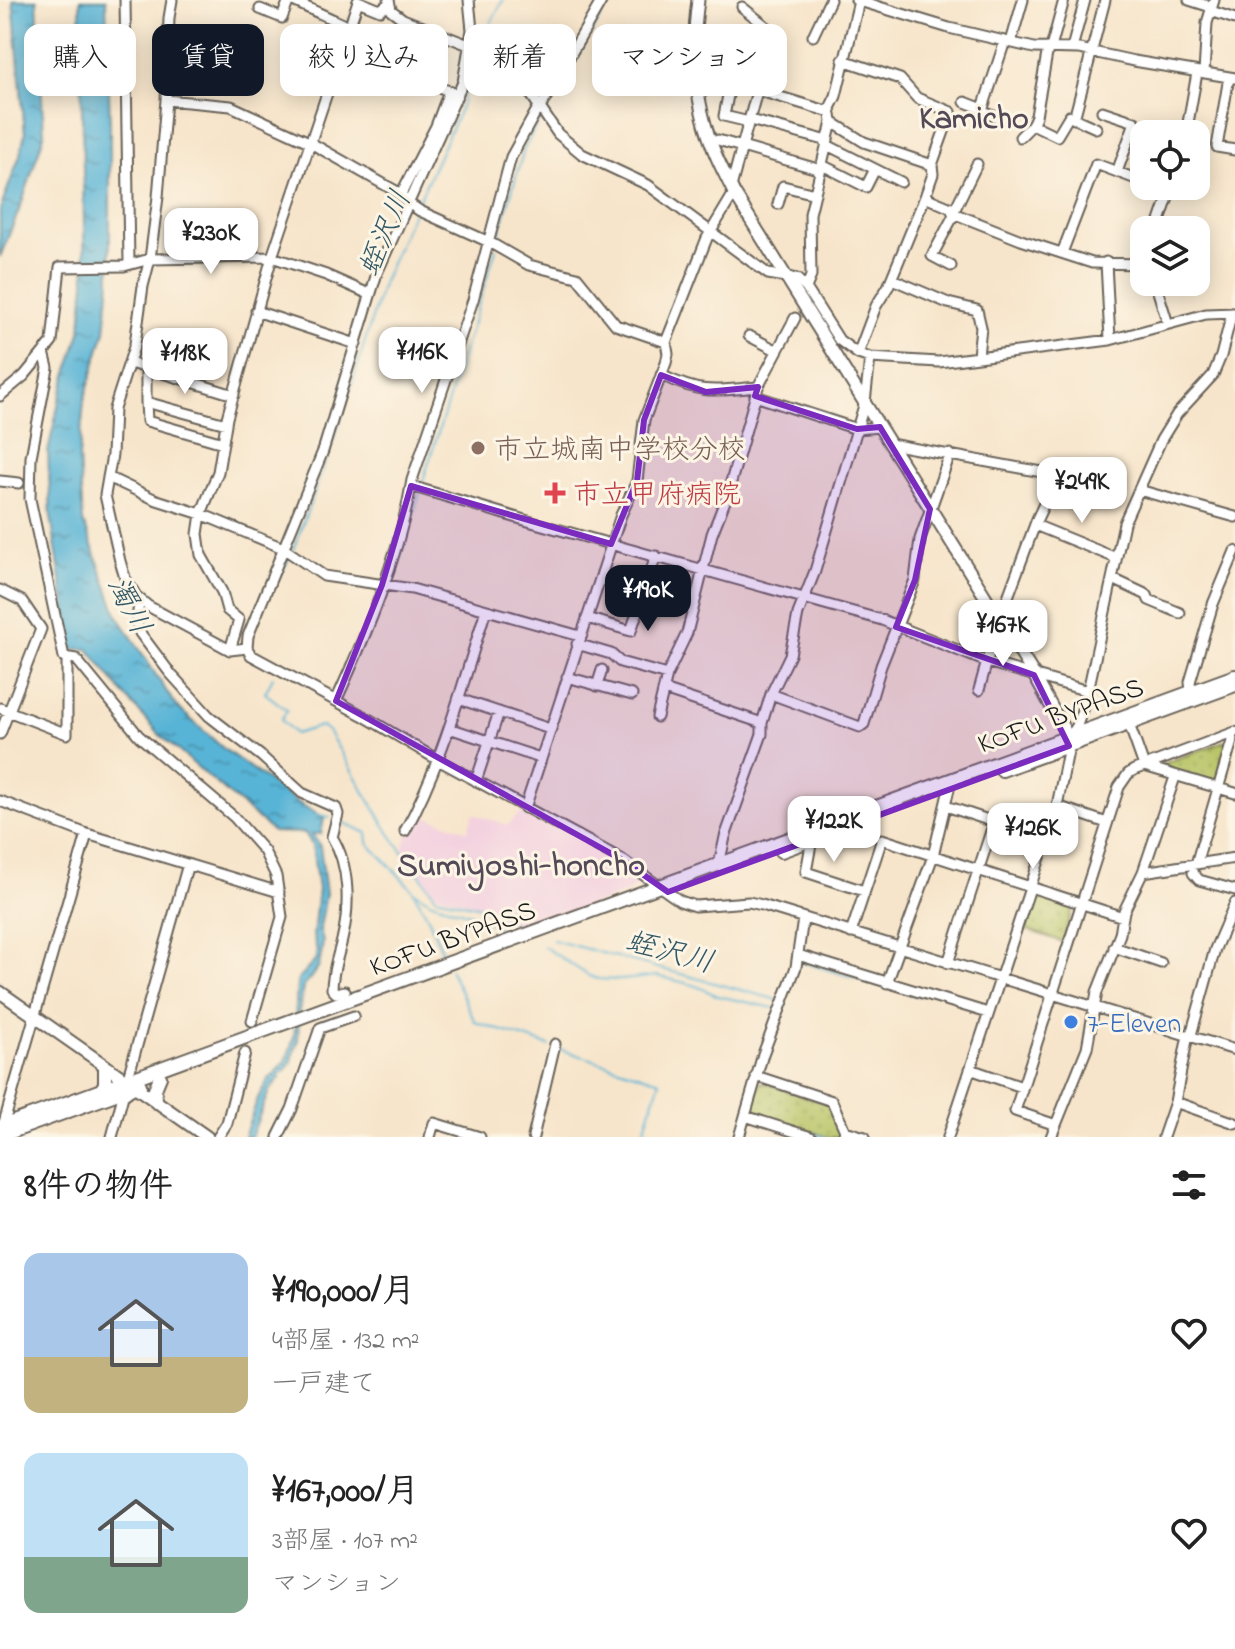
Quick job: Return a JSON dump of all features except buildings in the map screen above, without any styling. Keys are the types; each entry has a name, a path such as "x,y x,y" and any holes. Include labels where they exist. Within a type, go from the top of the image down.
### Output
{"highway":[{"name":"KOFU BYPASS","path":"1,1130 949,789 1235,676"},
{"name":"KOFU BYPASS","path":"664,889 719,865 1235,685"},
{"name":"KOFU BYPASS","path":"1,1130 101,1090 160,1077 265,1035"},
{"path":"101,1090 106,1079 105,1066"},
{"path":"156,1102 155,1089 160,1077"}],"main road":[{"path":"696,24 698,0"},
{"path":"699,96 713,150 732,190 1034,675 1069,742"},
{"path":"0,992 207,1137"}],"street":[{"path":"125,0 127,265"},
{"path":"172,0 166,100 150,259 130,363 114,409 112,455 105,495 125,578 139,600 230,650 247,648"},
{"path":"260,9 282,18 290,0 309,4 344,24"},
{"path":"469,0 471,24"},
{"path":"336,701 363,640 416,487 473,300 494,245 511,157 542,110 602,0"},
{"path":"813,36 830,0"},
{"path":"806,288 811,276 810,214 858,0 1034,48 1092,51 1232,78 1217,147 1235,150"},
{"path":"983,109 1023,0"},
{"path":"1020,137 1032,124 1064,0"},
{"path":"1072,48 1085,0"},
{"path":"1074,119 1105,0"},
{"path":"1189,0 1212,6 1235,19"},
{"path":"350,24 358,1 380,10 389,2 391,10 403,19 464,44"},
{"path":"1189,120 1212,6"},
{"path":"742,7 763,24"},
{"path":"843,60 900,79 917,98 951,112 932,165 933,174 925,197 858,354"},
{"path":"464,72 442,119 413,206 369,294 323,451 289,552 259,606 247,648 259,661 621,859 680,901 695,906 749,902 1235,1050"},
{"path":"448,90 453,92"},
{"path":"230,650 239,620 227,610 222,592 201,555 198,534 201,514 218,472 226,424 272,257 325,96"},
{"path":"530,96 558,134 582,154 648,185 768,274 797,279 839,340 858,354 870,358 939,362 1110,340 1206,314 1233,313 1213,375 1177,414 1161,440 1120,534 1088,691 1069,742 1057,806 948,1137"},
{"path":"730,96 724,116 827,143 901,182"},
{"path":"525,808 578,640 621,515 641,468 644,420 668,354 666,342 732,190 756,96"},
{"path":"771,96 831,117 864,142 932,165"},
{"path":"166,100 231,106 309,142 401,194 413,206 443,224 494,245 529,265 577,277 616,325 623,330 641,332 666,342"},
{"path":"965,102 1000,119"},
{"path":"1102,111 1135,122 1117,172"},
{"path":"1032,124 1057,136 1067,117 1096,128"},
{"path":"401,194 442,119"},
{"path":"718,140 821,168 866,187 875,169"},
{"path":"951,266 932,256 977,164"},
{"path":"1062,253 1096,164 1130,177"},
{"path":"778,204 783,186 815,194"},
{"path":"925,197 951,208 954,213 1092,263 1130,263"},
{"path":"0,396 24,376 52,342 60,267 127,265 150,259 272,257 326,275 369,294"},
{"path":"1106,262 1110,340"},
{"path":"892,279 948,303 977,310 981,327 978,356"},
{"path":"1159,296 1168,324"},
{"path":"256,311 356,344"},
{"path":"657,717 667,675 687,633 756,392 795,318"},
{"path":"749,336 776,350"},
{"path":"4,710 67,734 67,659 64,657 30,499 31,457 48,368 44,352"},
{"path":"719,865 737,800 762,734 762,723 771,694 790,655 803,599 815,571 865,402 870,358"},
{"path":"130,363 234,395"},
{"path":"146,367 147,421 223,443"},
{"path":"661,375 683,386 706,392 756,392 857,429 880,427"},
{"path":"146,402 226,424"},
{"path":"890,444 1046,475 1051,489 1005,605 997,615"},
{"path":"771,694 860,727 864,724 878,675 915,580 920,539 950,454"},
{"path":"108,477 154,499 201,514 289,552 324,576 412,589 486,610 578,640 611,654 620,662 667,675"},
{"path":"0,481 19,483"},
{"path":"416,487 882,620 987,662 1088,691"},
{"path":"1139,490 1235,517"},
{"path":"1035,525 1116,558"},
{"path":"1191,691 1189,686 1194,669 1230,576 1235,551"},
{"path":"587,618 631,631 656,556"},
{"path":"1113,579 1147,595 1149,600 1180,613"},
{"path":"0,590 22,601 41,629 4,710 0,734"},
{"path":"139,600 137,624 140,633 191,698 302,793 336,808 338,814 332,837 341,854 347,900 332,989 336,993 345,991"},
{"path":"405,831 438,760 486,610"},
{"path":"979,690 994,636 1003,627"},
{"path":"67,659 76,659 139,736 234,817 264,851 276,876 282,917 252,1021"},
{"path":"597,686 602,670"},
{"path":"567,677 632,695"},
{"path":"664,690 762,723"},
{"path":"459,699 550,729"},
{"path":"476,781 499,712"},
{"path":"1129,724 1144,766"},
{"path":"449,728 540,758"},
{"path":"1056,1125 1015,1111 1107,823 1122,781 1128,774 1233,733 1194,869 1199,880 1235,890"},
{"path":"1144,766 1235,793"},
{"path":"1051,1137 1087,1048 1097,992 1175,777"},
{"path":"887,983 933,856 949,789"},
{"path":"0,801 87,834 279,892"},
{"path":"946,806 994,822 948,963"},
{"path":"1057,806 1107,823"},
{"path":"1,1130 87,834"},
{"path":"812,839 806,872 864,891"},
{"path":"851,933 882,839 1123,917"},
{"path":"1143,872 1194,869 1235,858"},
{"path":"112,1137 123,1096 131,1084 188,864"},
{"path":"1163,1137 1215,949 1235,903"},
{"path":"739,1137 756,1076 796,967 803,919"},
{"path":"1114,947 1161,963"},
{"path":"798,955 988,1013"},
{"path":"278,1137 292,1109 320,1028 354,1016"},
{"path":"533,1137 555,1044"},
{"path":"218,1137 227,1123 245,1053"},
{"path":"970,1069 1022,1087"},
{"path":"756,1076 832,1101 844,1134 865,1137"},
{"path":"1175,1102 1235,1123"},
{"path":"745,1116 811,1137"},
{"path":"430,1137 434,1123 480,1137"}],"highlighted area":[{"path":"661,375 706,392 758,387 755,396 857,429 880,427 930,509 915,580 896,627 1034,675 1069,746 668,892 621,859 336,701 382,585 411,486 611,544 637,481 644,420"}],"shaded area":[{"path":"525,808 621,859 640,883 629,892 526,929 480,906 434,893 403,848 417,813 468,831 473,814 508,825"}],"green space":[{"path":"1227,742 1218,780 1213,784 1157,766"},
{"path":"1039,893 1074,904 1063,942 1025,929"},
{"path":"761,1082 831,1105 842,1133 840,1137 828,1137 752,1112"}],"water":[{"path":"13,0 37,0 38,24 24,24 24,96 42,96 44,135 0,257 0,210 25,134"},
{"path":"80,0 106,0 107,24 80,24"},
{"path":"82,96 109,96 110,281 105,331 84,401 79,457 83,521 118,616 176,706 224,749 324,818 321,834 312,834 320,846 326,894 320,928 323,942 319,966 303,988 298,1041 291,1063 269,1091 251,1137 244,1137 258,1098 289,1053 294,1036 299,978 315,961 317,951 313,936 318,889 312,845 305,833 273,832 159,734 88,649 72,649 51,517 48,452 59,401 81,329 85,282"}],"waterway":[{"name":"蛭沢川","path":"490,24 503,0"},
{"path":"546,108 611,0"},
{"name":"蛭沢川","path":"417,204 464,96"},
{"path":"497,243 524,149 541,117"},
{"name":"蛭沢川","path":"293,550 341,420 383,282 414,210"},
{"path":"421,487 496,249"},
{"path":"394,576 420,493"},
{"name":"蛭沢川","path":"280,576 290,556"},
{"name":"蛭沢川","path":"273,677 265,693 287,710 281,720 295,734 321,726 328,731 390,834 436,897 481,907 518,927"},
{"path":"319,815 330,817"},
{"path":"344,823 367,833 368,843 412,889 446,960"},
{"path":"413,891 432,902 471,914 510,934"},
{"name":"蛭沢川","path":"553,940 778,1000"},
{"path":"543,946 598,979 657,976 694,985 718,996 774,1008"},
{"name":"蛭沢川","path":"802,962 884,986"},
{"path":"450,969 475,1022 550,1046"},
{"name":"蛭沢川","path":"906,993 919,996"},
{"path":"556,1048 660,1081 642,1137"},
{"path":"811,1133 825,1137"}],"place":[{"name":"市立城南中学校分校","path":"478,448"},
{"name":"市立甲府病院","path":"555,493"},
{"name":"7-Eleven","path":"1071,1022"}],"district":[{"name":"Kamicho","path":"974,117"},
{"name":"Sumiyoshi-honcho","path":"521,864"}],"water label":[{"name":"濁川","path":"130,605"}]}
